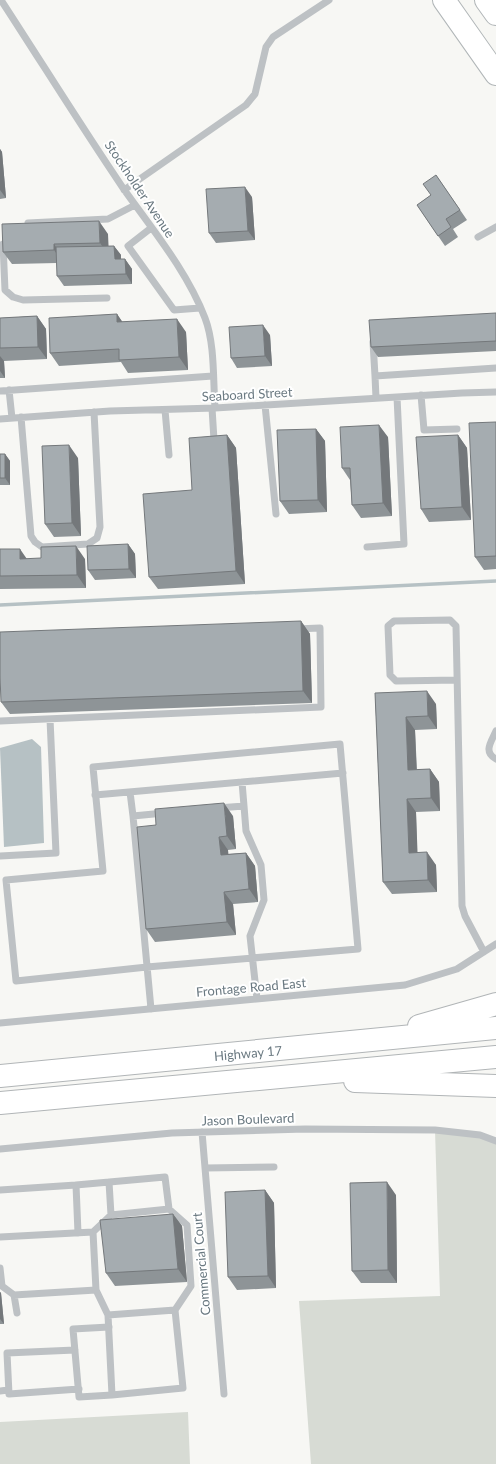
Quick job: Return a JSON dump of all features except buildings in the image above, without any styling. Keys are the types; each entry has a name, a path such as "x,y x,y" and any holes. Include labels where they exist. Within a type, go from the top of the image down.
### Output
{"main road":[{"path":"444,0 496,74"},
{"path":"486,0 496,14"},
{"path":"368,1041 496,1004"},
{"name":"Highway 17","path":"0,1076 496,1028"},
{"name":"Highway 17","path":"0,1103 496,1057"},
{"path":"286,1077 367,1082 496,1086"}],"street":[{"name":"Stockholder Avenue","path":"2,0 124,190 179,269 206,319 211,343 214,440"},
{"path":"124,190 246,105 255,94 266,47 273,37 329,0"},
{"path":"22,224 108,219 135,205"},
{"path":"478,237 496,226"},
{"path":"151,228 128,246 174,310 200,308"},
{"path":"3,235 5,290 13,297 23,300 107,298"},
{"path":"373,338 376,398"},
{"path":"375,376 496,368"},
{"path":"0,391 213,376"},
{"path":"9,390 12,418"},
{"name":"Seaboard Street","path":"0,419 94,412 213,408 496,392"},
{"path":"422,395 424,430 457,429"},
{"path":"367,547 404,544 397,397"},
{"path":"265,405 276,514"},
{"path":"165,410 169,455"},
{"path":"21,417 31,536 35,542 42,546 88,544 97,538 100,527 94,412"},
{"path":"457,680 396,681 390,675 388,626 394,621 450,620 456,626 462,906 465,916 484,952"},
{"path":"0,721 321,707 320,628 289,629"},
{"path":"0,856 56,853 50,719"},
{"path":"496,731 488,748 490,754 496,759"},
{"path":"340,744 343,773 358,949 252,957 16,981 6,880 103,871 93,767 340,744"},
{"path":"95,795 343,773"},
{"path":"242,782 246,831 261,865 264,900 250,936 257,999"},
{"path":"130,792 151,1009"},
{"path":"212,808 244,806"},
{"path":"133,816 172,812"},
{"name":"Frontage Road East","path":"0,1023 405,985 457,968 496,944"},
{"name":"Jason Boulevard","path":"0,1149 172,1133 305,1129 435,1130 480,1135 496,1141"},
{"name":"Commercial Court","path":"202,1132 224,1394"},
{"path":"205,1168 274,1167"},
{"path":"0,1190 165,1177 169,1209 187,1225 192,1286 175,1310 183,1388 80,1397 73,1329 109,1327"},
{"path":"108,1182 111,1214"},
{"path":"76,1185 78,1233"},
{"path":"0,1237 93,1232 111,1214 169,1209"},
{"path":"93,1232 96,1290 108,1316 112,1395"},
{"path":"0,1268 2,1286 14,1295 96,1290"},
{"path":"14,1295 17,1313"},
{"path":"108,1316 175,1310"},
{"path":"75,1350 7,1354 8,1394 79,1389"},
{"path":"0,1390 8,1390"}],"shaded area":[{"path":"32,739 41,747 44,843 4,847 0,748"},
{"path":"435,1130 496,1141 496,1464 311,1464 299,1301 440,1296"},
{"path":"188,1412 190,1464 0,1464 0,1422"}],"waterway":[{"path":"0,605 496,581"}]}
